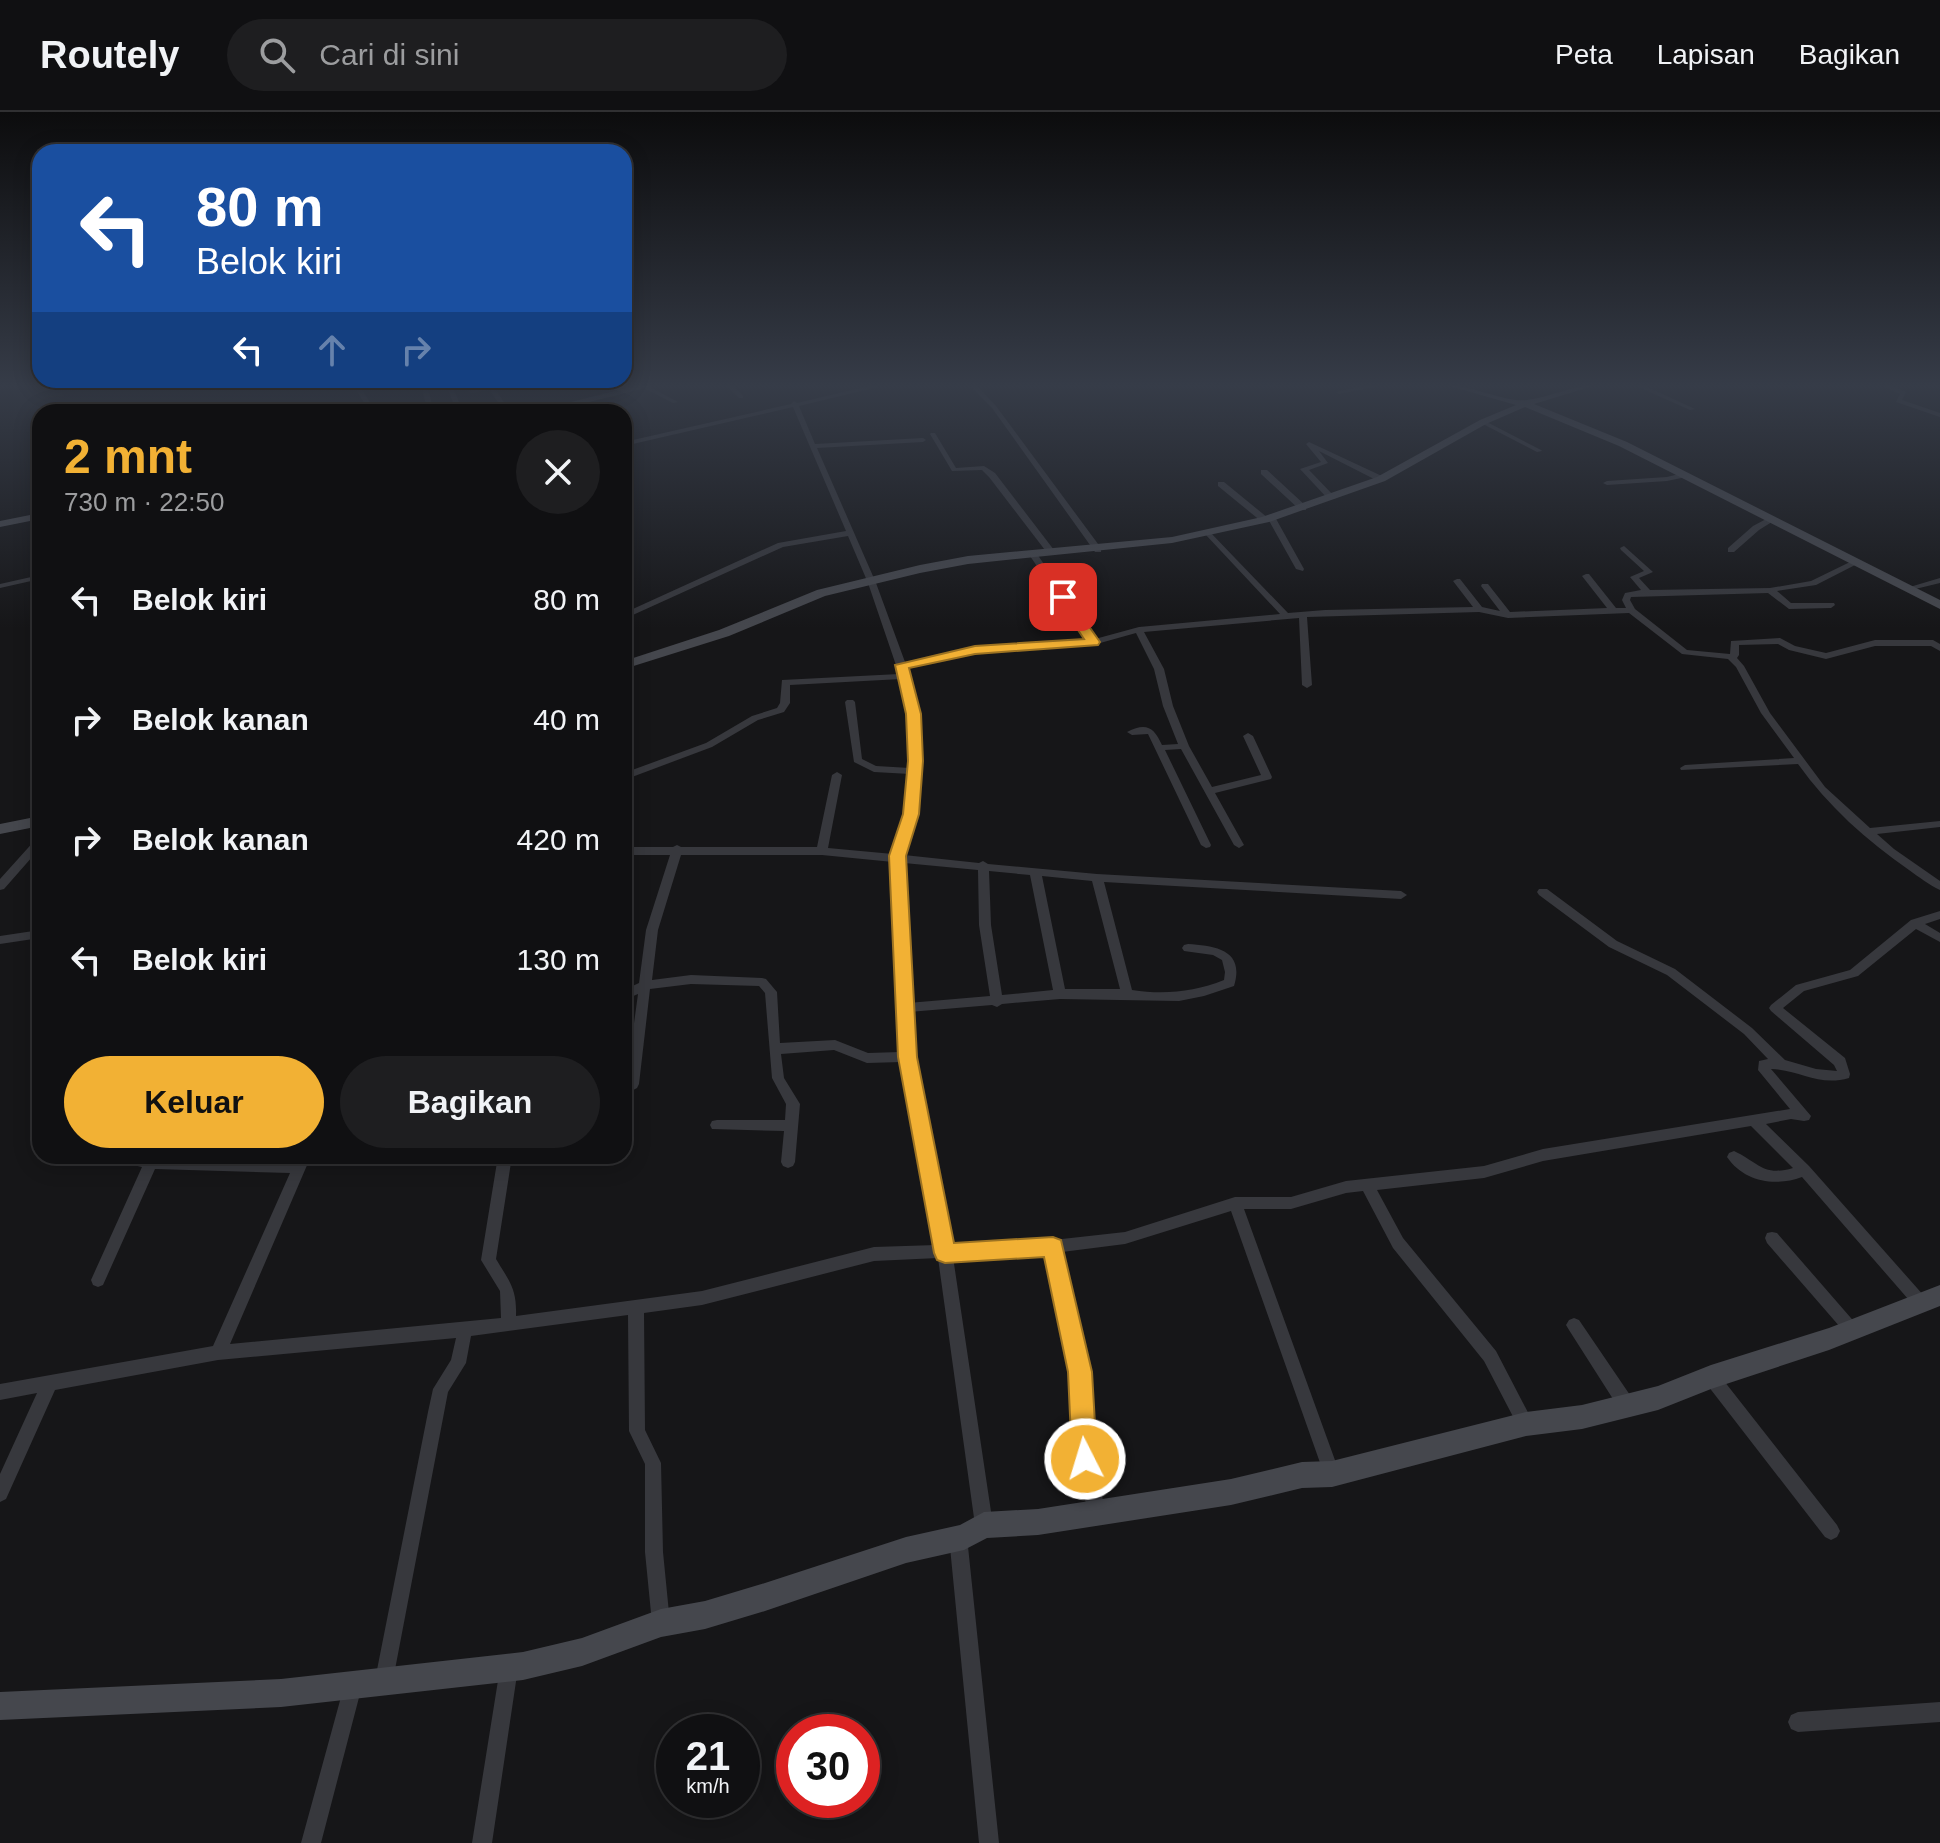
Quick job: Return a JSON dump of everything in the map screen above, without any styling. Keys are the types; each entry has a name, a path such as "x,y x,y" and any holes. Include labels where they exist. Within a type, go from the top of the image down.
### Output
{"street":[{"path":"821,466 872,583 903,671 913,714 915,771 911,814 898,856 902,1008 907,1057 945,1253 984,1525"},
{"path":"952,466 954,470 984,468 1051,552"},
{"path":"1037,466 1098,550"},
{"path":"1315,466 1304,469 1332,498"},
{"path":"1354,466 1381,479"},
{"path":"632,662 724,633 821,593 920,569 1032,553 1098,550 1209,533 1303,508 1381,479 1405,466"},
{"path":"1665,466 1853,564 1940,605"},
{"path":"1264,472 1303,508"},
{"path":"1607,483 1683,475"},
{"path":"1221,484 1268,518 1300,569"},
{"path":"0,524 32,517"},
{"path":"1731,550 1756,528 1771,520"},
{"path":"632,612 781,545 850,533"},
{"path":"1209,533 1287,617"},
{"path":"1624,548 1649,572 1634,577 1647,592"},
{"path":"1032,553 1093,642"},
{"path":"1631,610 1628,595 1770,590 1813,583 1853,564"},
{"path":"1586,576 1613,610"},
{"path":"0,586 32,579"},
{"path":"1907,589 1940,580"},
{"path":"1457,581 1479,609"},
{"path":"1485,586 1508,615"},
{"path":"1770,590 1789,606 1831,605"},
{"path":"632,774 709,745 755,718 781,710 785,703 785,682 903,671 975,650 1093,642 1139,630 1303,616 1479,609 1508,615 1631,610 1681,650 1731,657 1740,666 1766,713 1821,789 1866,832 1940,886"},
{"path":"1303,616 1307,685"},
{"path":"1139,630 1159,669 1168,706 1184,746 1239,845"},
{"path":"1731,657 1735,655 1734,643 1753,642 1780,641 1826,656 1875,643 1933,643 1940,648"},
{"path":"850,702 857,760 874,769 915,771"},
{"path":"1132,732 1151,731 1206,845"},
{"path":"1210,791 1267,777 1248,736"},
{"path":"1159,748 1184,746"},
{"path":"1685,768 1802,761"},
{"path":"822,851 837,775"},
{"path":"0,829 32,823"},
{"path":"1866,832 1940,824"},
{"path":"632,1084 652,930 677,849"},
{"path":"0,886 32,850"},
{"path":"632,851 822,851 898,856 1097,878 1401,895"},
{"path":"983,865 985,925 997,1002"},
{"path":"1035,871 1060,994"},
{"path":"1097,878 1127,994"},
{"path":"1543,892 1613,944 1671,972 1748,1031 1781,1064"},
{"path":"0,1392 48,1387 218,1353 465,1330 702,1298 874,1254 1053,1247 1125,1238 1235,1203 1291,1203 1330,1190 1484,1172 1543,1155 1754,1120 1804,1116 1764,1070 1764,1065 1781,1064 1841,1077 1840,1062 1775,1008 1800,988 1854,973 1915,923 1940,915"},
{"path":"1915,923 1940,938"},
{"path":"0,940 32,935"},
{"path":"902,1008 997,1002 1060,994 1127,994 1147,998 1200,995 1230,983 1232,967 1227,958 1219,952 1188,948"},
{"path":"632,990 645,983 703,980 762,982 771,992 778,1078 793,1104 788,1162"},
{"path":"774,1046 781,1049 835,1045 867,1058 907,1057"},
{"path":"0,1706 147,1701 353,1686 384,1680 495,1670 509,1664 553,1660 661,1623 705,1615 958,1537 984,1525 1001,1526 1231,1492 1302,1475 1332,1474 1526,1424 1582,1417 1658,1398 1852,1330 1930,1299 1754,1120"},
{"path":"717,1125 791,1126"},
{"path":"1734,1157 1756,1175 1772,1180 1804,1170"},
{"path":"98,1280 151,1164"},
{"path":"218,1353 301,1164"},
{"path":"504,1164 488,1260 503,1277 510,1292 508,1322"},
{"path":"1368,1187 1398,1243 1490,1356 1526,1424"},
{"path":"1235,1203 1332,1474"},
{"path":"1772,1238 1852,1330"},
{"path":"1053,1247 1080,1372 1082,1437 1096,1510"},
{"path":"636,1308 637,1431 653,1463 654,1552 661,1623"},
{"path":"1574,1325 1626,1404"},
{"path":"384,1680 441,1389 458,1363 465,1330"},
{"path":"1711,1377 1831,1531"},
{"path":"0,1493 48,1387"},
{"path":"958,1537 989,1843"},
{"path":"482,1843 509,1664"},
{"path":"311,1843 353,1686"},
{"path":"1798,1722 1940,1712"}],"route":[{"path":"1063,597 1093,642 975,650 902,665 913,714 916,761 911,814 898,856 902,1008 907,1057 945,1253 1053,1247 1080,1372 1085,1459"}]}
